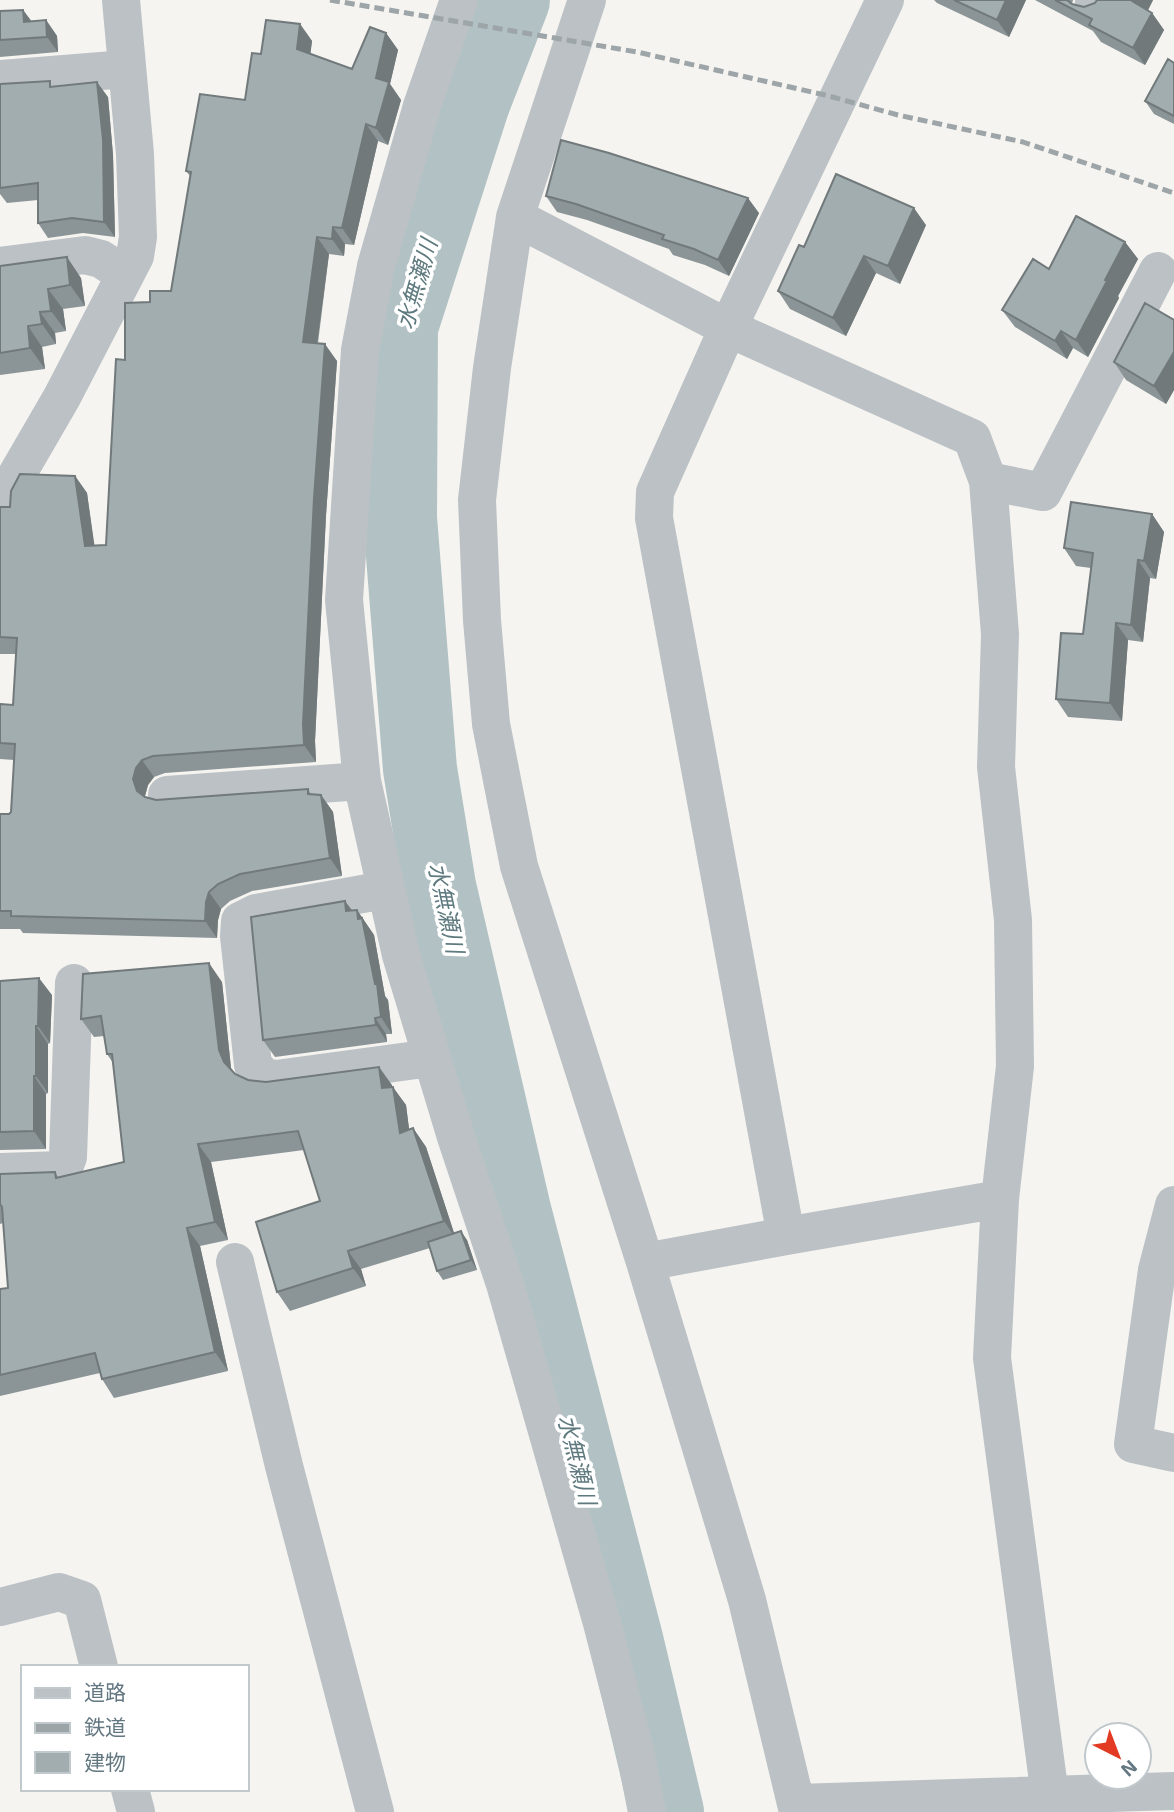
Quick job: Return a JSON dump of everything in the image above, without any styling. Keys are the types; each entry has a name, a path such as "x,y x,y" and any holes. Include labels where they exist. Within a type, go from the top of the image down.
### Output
{"street":[{"path":"0,504 62,397 135,256 138,237 135,154 121,0"},
{"path":"459,0 422,106 376,267 360,351 344,600 362,780 384,890 401,955 431,1058 505,1284 595,1597 648,1812"},
{"path":"587,0 515,217 492,368 477,500 482,620 491,724 519,866 645,1262 747,1600 798,1807 1174,1791"},
{"path":"786,1236 654,518 655,492 728,328 885,0"},
{"path":"0,79 126,69"},
{"path":"515,217 728,328 972,439 988,481 1000,634 996,767 1013,920 1015,1066 1000,1199 992,1358 1050,1796"},
{"path":"0,266 85,256 102,259 125,275"},
{"path":"988,481 1043,492 1158,271"},
{"path":"167,795 362,780"},
{"path":"384,890 256,913 240,921 239,936 254,1065 264,1077 276,1079 431,1058"},
{"path":"0,1172 64,1170 68,1157 74,983"},
{"path":"645,1262 1000,1199"},
{"path":"1174,1205 1157,1270 1133,1444 1174,1453"},
{"path":"235,1262 284,1466 375,1812"},
{"path":"0,1607 59,1592 82,1600 98,1665"},
{"path":"131,1791 136,1812"}],"building":[{"path":"954,0 1006,0 997,20"},
{"path":"1055,0 1067,0 1084,7 1097,0 1132,0 1152,13 1133,48 1089,25 1092,19"},
{"path":"23,10 24,22 46,20 47,37 0,40 0,11"},
{"path":"266,20 300,24 297,49 352,69 370,27 386,33 376,78 389,82 376,128 366,124 342,228 333,227 332,239 317,237 303,342 325,344 314,498 304,745 153,756 142,760 133,779 137,791 156,800 308,789 308,794 321,795 330,858 240,874 218,884 209,892 205,921 11,916 11,911 0,911 0,814 11,812 15,744 0,743 0,704 13,705 17,638 0,637 0,507 10,507 11,491 20,474 75,476 85,546 106,545 116,359 125,360 125,303 150,302 150,291 171,291 191,172 186,171 200,94 245,100 252,53 261,54"},
{"path":"1168,59 1174,63 1174,116 1145,101"},
{"path":"50,81 50,87 97,82 103,140 104,222 72,218 38,223 38,183 0,188 0,84"},
{"path":"561,140 748,198 718,260 662,239 664,235 546,196"},
{"path":"836,174 914,208 888,266 864,256 833,318 778,291 799,245 804,247"},
{"path":"1076,216 1125,242 1076,340 1061,331 1055,341 1002,310 1033,259 1049,269"},
{"path":"67,257 70,285 48,289 51,311 40,312 42,324 28,326 30,348 0,353 0,266"},
{"path":"1145,303 1174,320 1174,352 1154,386 1114,362"},
{"path":"1071,502 1152,514 1144,561 1138,560 1131,625 1116,623 1110,703 1056,699 1061,633 1083,634 1093,553 1064,548"},
{"path":"345,901 346,911 357,910 358,919 362,918 377,984 381,1017 375,1018 376,1025 263,1040 251,917"},
{"path":"209,963 219,1050 224,1062 235,1074 248,1080 266,1082 379,1067 382,1088 393,1087 400,1133 413,1128 444,1221 348,1251 353,1268 277,1292 256,1222 320,1201 298,1131 198,1144 215,1222 187,1228 215,1352 102,1379 95,1353 0,1375 0,1289 8,1288 0,1204 0,1174 55,1172 56,1178 124,1162 112,1054 107,1054 101,1016 81,1019 83,974"},
{"path":"39,978 34,1131 0,1132 0,981"},
{"path":"461,1231 471,1260 437,1271 428,1242"}],"waterway":[{"name":"水無瀬川","path":"513,0 473,103 401,327 400,518 420,769 439,886 514,1210 626,1639 667,1812"}],"railway":[{"path":"330,0 637,52 1023,142 1174,193"}]}
